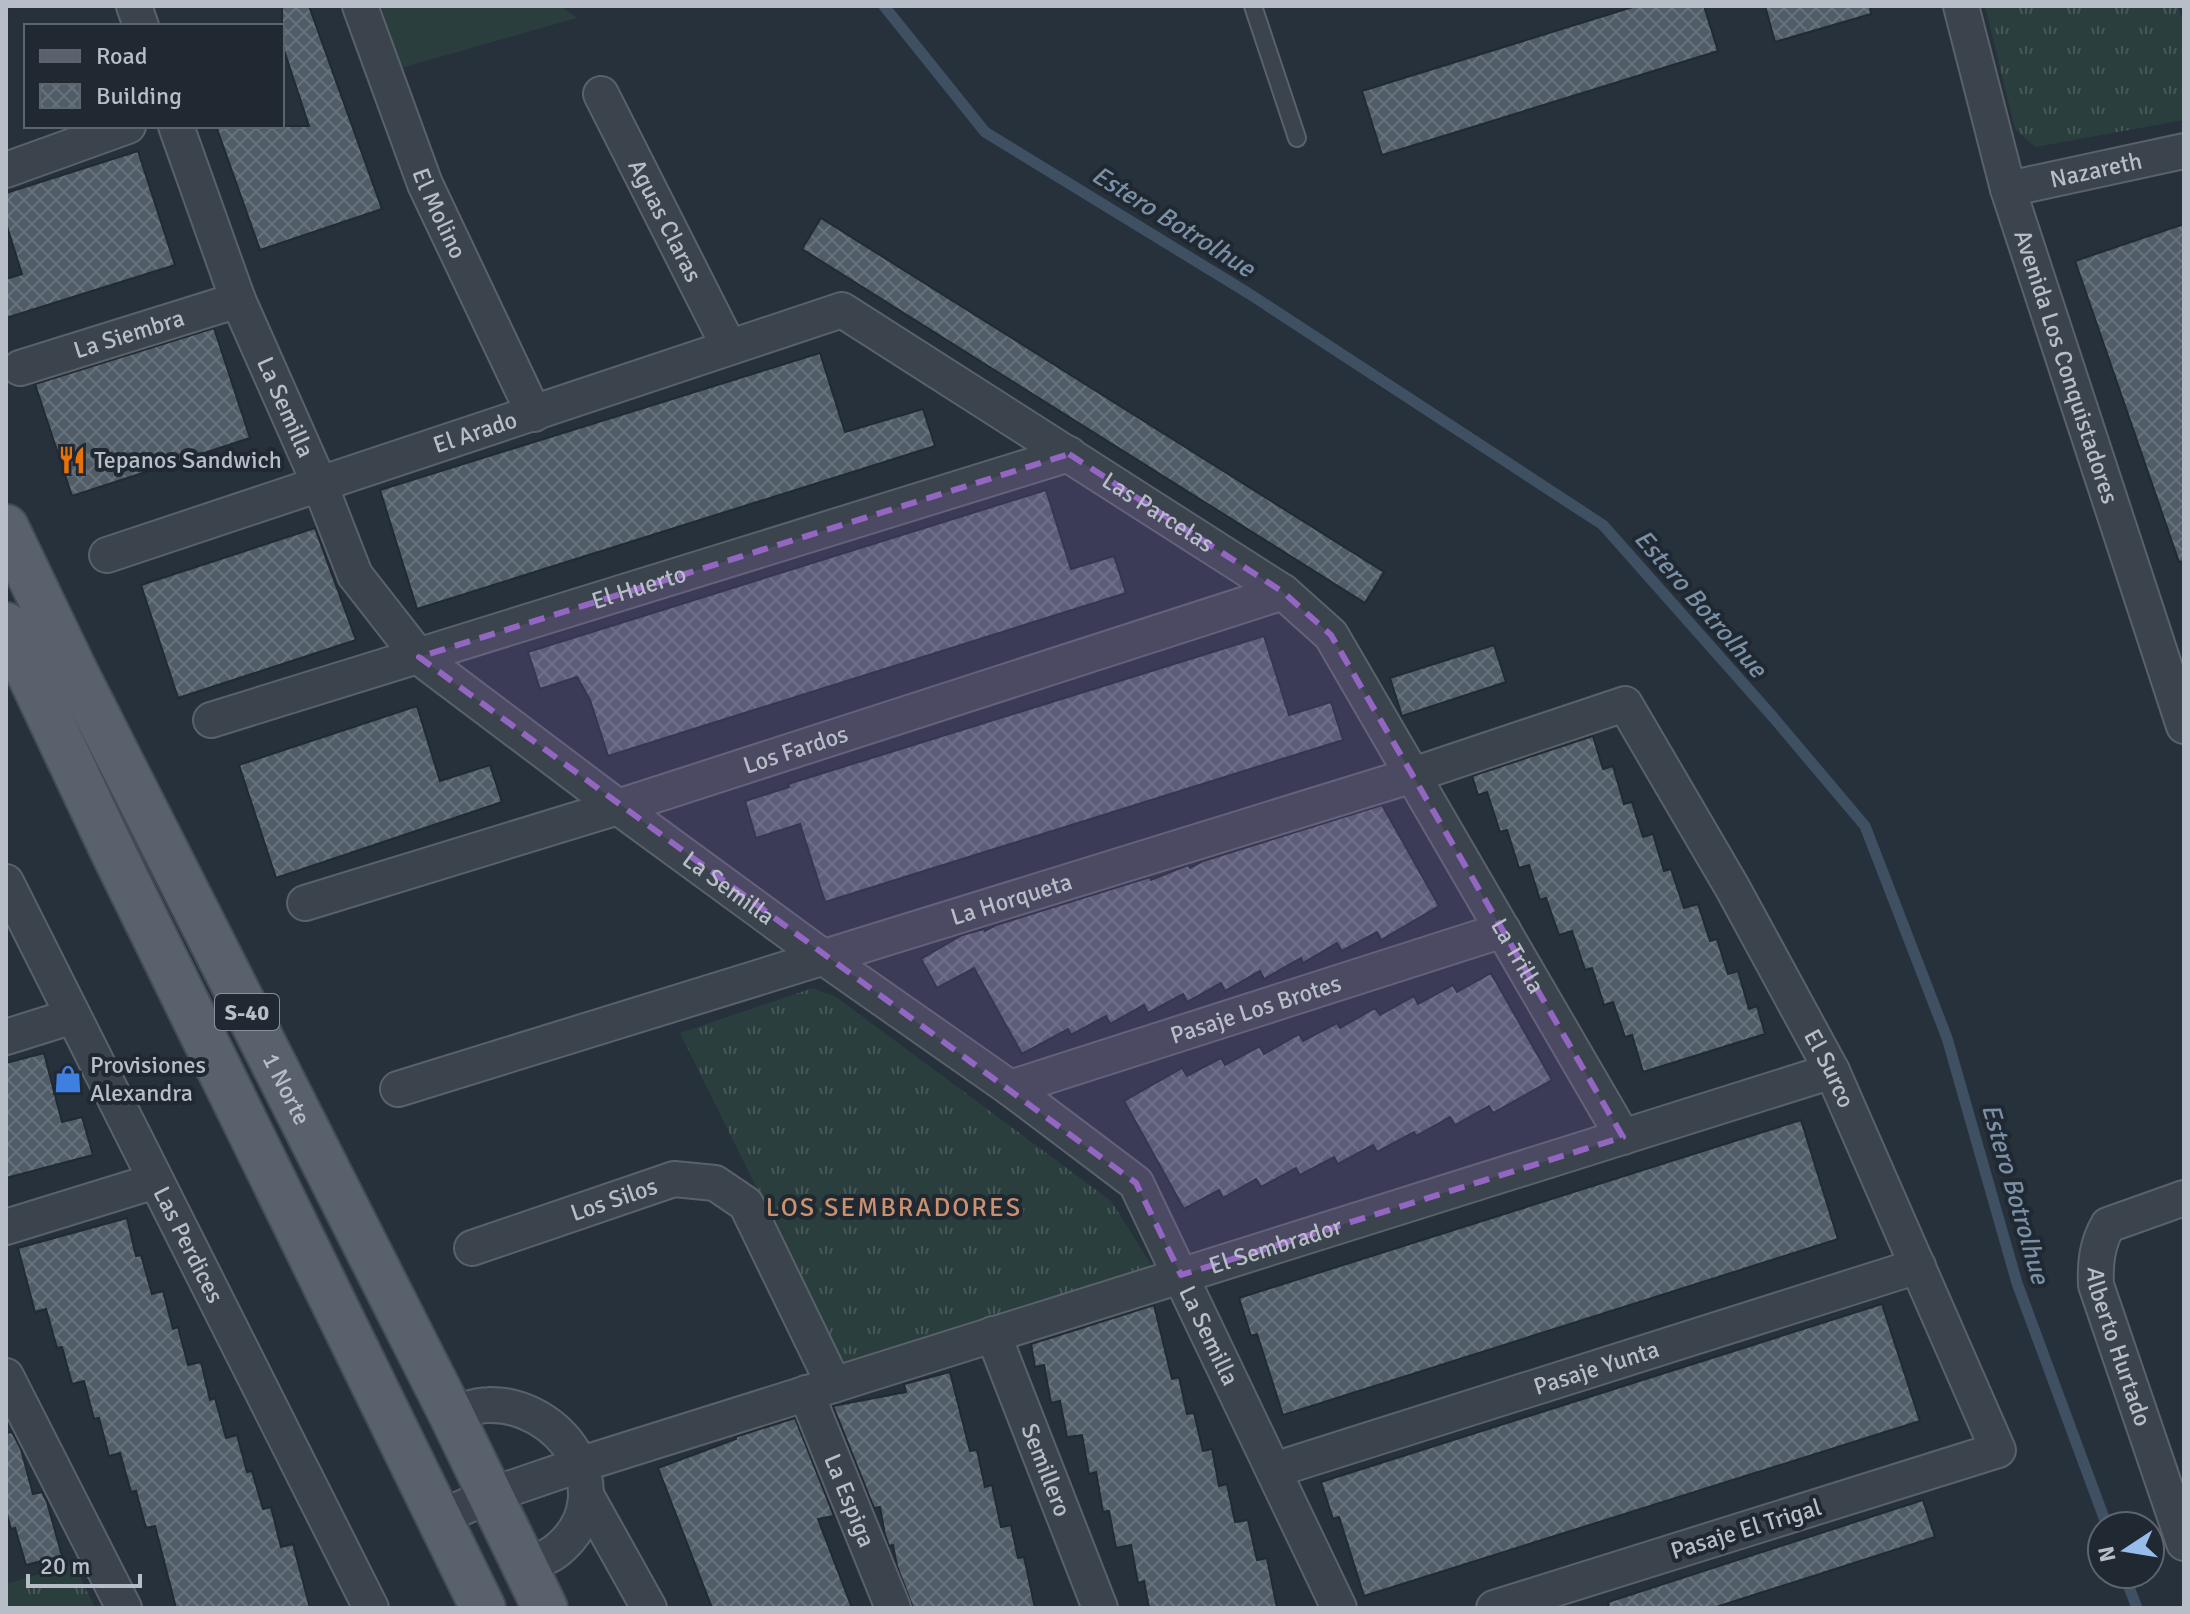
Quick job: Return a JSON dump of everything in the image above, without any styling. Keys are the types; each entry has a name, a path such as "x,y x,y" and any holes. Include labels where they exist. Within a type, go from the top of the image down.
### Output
{"main road":[{"name":"1 Norte","path":"6,527 74,669 451,1414 545,1608"},
{"name":"S-40","path":"6,625 55,732 483,1608"}],"street":[{"name":"El Molino","path":"360,6 425,184 534,414"},
{"name":"Avenida Los Conquistadores","path":"1961,6 2008,189 2184,726"},
{"name":"Aguas Claras","path":"601,94 729,347"},
{"path":"6,170 122,128"},
{"name":"La Semilla","path":"177,128 238,300 320,485 355,575 419,657 618,807 823,957 1010,1088 1136,1183 1339,1608"},
{"name":"Nazareth","path":"2008,189 2184,151"},
{"name":"La Siembra","path":"20,368 238,300"},
{"name":"El Arado","path":"107,555 842,310"},
{"name":"Las Parcelas","path":"842,310 1283,592 1331,635 1413,775"},
{"name":"El Huerto","path":"211,720 1069,454"},
{"name":"Los Fardos","path":"305,903 618,807 1283,592"},
{"name":"La Horqueta","path":"398,1089 1413,775 1625,704"},
{"name":"El Surco","path":"1625,704 1732,887 1832,1071 1998,1450"},
{"name":"La Trilla","path":"1413,775 1623,1137"},
{"name":"Las Perdices","path":"6,882 371,1608"},
{"name":"Pasaje Los Brotes","path":"1010,1088 1503,930"},
{"path":"6,1037 73,1016"},
{"name":"El Sembrador","path":"437,1519 491,1495 584,1480 820,1389 1832,1071"},
{"name":"Los Silos","path":"472,1248 674,1179 715,1183 746,1204 820,1389"},
{"path":"6,1227 155,1181"},
{"name":"Alberto Hurtado","path":"2184,1198 2108,1225 2102,1236 2095,1267 2096,1285 2184,1543"},
{"name":"Pasaje Yunta","path":"1274,1470 1918,1266"},
{"name":"Semillero","path":"993,1334 1100,1608"},
{"path":"6,1376 124,1608"},
{"name":"La Espiga","path":"820,1389 893,1608"},
{"path":"451,1414 487,1405 511,1408 533,1415 553,1428 570,1445 584,1480 649,1608"},
{"name":"Pasaje El Trigal","path":"1494,1608 1998,1450"},
{"path":"523,1566 549,1556 561,1547 579,1523 584,1480"}],"lane":[{"path":"1253,6 1297,138"}],"highlighted area":[{"path":"1069,454 1283,592 1331,635 1623,1137 1181,1275 1136,1183 419,657"}],"green space":[{"path":"381,6 560,6 577,18 401,68"},
{"path":"1985,6 2178,6 2184,27 2184,120 2035,147 2015,129"},
{"path":"813,988 836,997 1111,1201 1151,1264 1147,1270 847,1371 680,1033"},
{"path":"74,1564 95,1608 6,1608 6,1584"}],"building":[{"path":"282,6 309,6 382,209 260,250 217,128 309,126 284,50"},
{"path":"1636,6 1704,6 1718,51 1382,155 1362,91"},
{"path":"1765,6 1870,6 1871,14 1775,42"},
{"path":"138,151 175,265 6,318 6,279 22,274 6,223 6,193"},
{"path":"821,218 1384,572 1365,603 802,249"},
{"path":"2184,224 2184,561 2179,562 2075,261"},
{"path":"214,328 250,438 72,496 35,384"},
{"path":"820,353 845,432 923,409 935,446 417,609 380,490"},
{"path":"1046,490 1071,569 1114,556 1126,593 608,756 590,700 577,677 540,689 528,652"},
{"path":"315,528 356,640 178,698 141,585"},
{"path":"1264,636 1289,715 1331,702 1343,740 825,902 800,824 756,838 745,801 789,787 788,784"},
{"path":"1494,645 1506,682 1402,716 1390,678"},
{"path":"417,706 440,781 490,765 502,802 276,878 239,765"},
{"path":"1593,736 1603,769 1613,766 1624,804 1632,802 1643,837 1653,834 1664,871 1671,869 1684,908 1698,904 1710,941 1717,939 1728,974 1738,971 1749,1009 1757,1006 1765,1034 1643,1072 1632,1035 1625,1037 1613,1002 1604,1005 1592,968 1585,970 1572,931 1559,935 1546,898 1540,900 1529,865 1519,868 1507,830 1500,832 1487,792 1478,795 1472,776"},
{"path":"1382,805 1439,906 1381,940 1377,932 1342,951 1337,943 1303,963 1301,958 1264,979 1260,971 1225,991 1221,983 1187,1002 1183,994 1148,1013 1144,1005 1110,1024 1106,1016 1071,1035 1068,1029 1022,1054 974,968 937,988 921,959 962,935 985,931 1150,877 1151,880 1188,865 1190,868 1203,861"},
{"path":"1491,973 1552,1080 1493,1113 1489,1106 1455,1125 1450,1117 1416,1136 1414,1132 1377,1152 1373,1145 1338,1164 1334,1157 1300,1175 1296,1168 1261,1187 1256,1179 1223,1198 1219,1190 1184,1209 1124,1101 1182,1068 1187,1076 1221,1058 1225,1065 1260,1046 1264,1054 1299,1034 1303,1041 1337,1023 1340,1028 1375,1008 1380,1015 1414,996 1418,1004 1453,985 1457,992"},
{"path":"44,1053 62,1122 82,1117 93,1155 6,1178 6,1063"},
{"path":"1801,1120 1838,1239 1283,1415 1257,1334 1251,1336 1239,1298"},
{"path":"127,1218 136,1256 141,1255 152,1294 163,1291 173,1329 178,1327 188,1365 201,1362 210,1400 215,1398 226,1438 237,1435 247,1472 252,1471 263,1509 271,1507 281,1547 293,1544 310,1608 176,1608 155,1526 146,1528 136,1491 131,1492 120,1453 109,1456 99,1418 94,1419 84,1381 72,1384 62,1347 57,1348 46,1309 35,1312 18,1248"},
{"path":"1882,1304 1920,1421 1364,1596 1339,1517 1333,1519 1321,1482"},
{"path":"1154,1305 1172,1379 1179,1377 1187,1414 1194,1413 1203,1451 1212,1449 1219,1486 1227,1484 1235,1522 1248,1520 1257,1560 1267,1558 1277,1608 1149,1608 1144,1581 1138,1583 1131,1545 1116,1548 1109,1511 1103,1512 1096,1472 1089,1474 1082,1435 1067,1437 1060,1401 1051,1403 1044,1365 1035,1367 1031,1344"},
{"path":"950,1372 970,1451 977,1450 985,1487 992,1485 1001,1527 1011,1525 1018,1558 1024,1557 1035,1608 913,1608 897,1566 893,1545 889,1546 885,1535 880,1507 874,1508 833,1406 906,1392 904,1384"},
{"path":"795,1418 834,1516 818,1519 852,1608 712,1608 658,1468 735,1437"},
{"path":"12,1432 21,1449 33,1494 42,1492 47,1502 62,1556 26,1565 15,1528 11,1529 6,1511 6,1433"},
{"path":"1923,1500 1935,1537 1713,1608 1609,1608 1608,1602"}],"waterway":[{"name":"Estero Botrolhue","path":"884,6 985,132 1248,293 1603,525 1865,826 1947,1038 2017,1283 2101,1510"},
{"name":"Estero Botrolhue","path":"2130,1590 2137,1608"}],"place":[{"name":"Tepanos Sandwich","path":"72,460"},
{"name":"Provisiones Alexandra","path":"68,1079"}],"district":[{"name":"LOS SEMBRADORES","path":"894,1208"}]}
